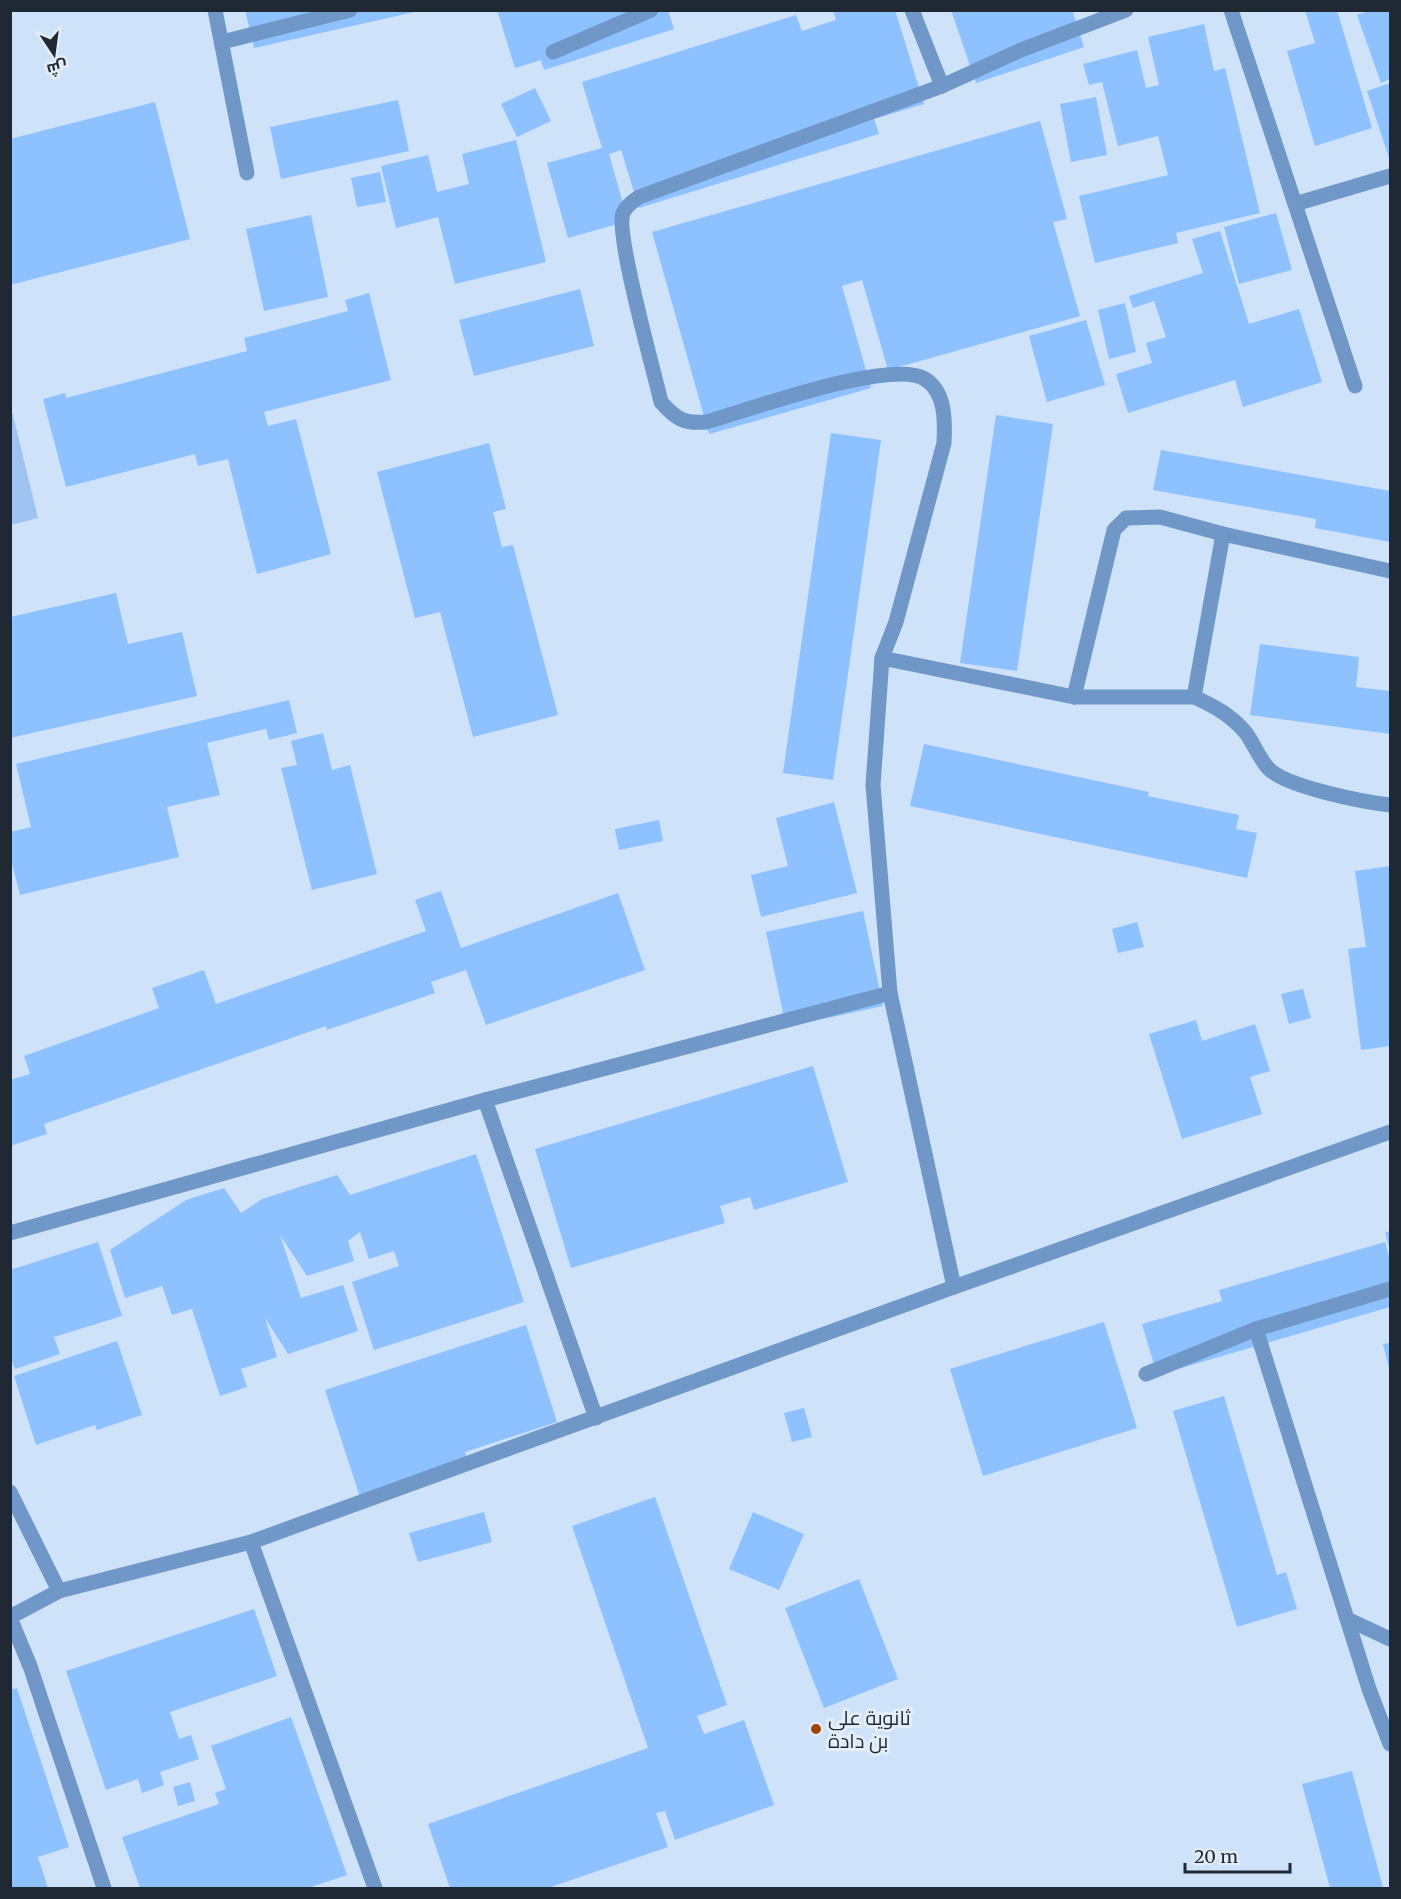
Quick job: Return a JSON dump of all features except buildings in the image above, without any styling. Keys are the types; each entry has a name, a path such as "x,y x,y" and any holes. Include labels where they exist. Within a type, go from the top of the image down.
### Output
{"street":[{"path":"215,10 247,173"},
{"path":"222,42 350,10"},
{"path":"553,52 651,10"},
{"path":"912,10 942,86"},
{"path":"954,1287 890,993 873,785 882,658 896,622 944,443 945,415 940,398 927,380 907,372 868,376 706,422 687,424 676,418 661,402 625,248 622,214 626,207 639,196 942,86 1021,50 1126,10"},
{"path":"1231,10 1355,386"},
{"path":"1295,204 1390,176"},
{"path":"1074,697 1113,530 1119,522 1126,518 1161,517 1223,534 1390,571"},
{"path":"1194,696 1223,534"},
{"path":"882,658 1074,697 1194,696 1220,708 1246,734 1269,770 1346,800 1390,805"},
{"path":"10,1233 485,1100 890,993"},
{"path":"485,1100 596,1418"},
{"path":"104,1888 30,1666 10,1617 59,1591 251,1542 954,1287 1390,1132"},
{"path":"1146,1374 1256,1329 1390,1289"},
{"path":"1256,1329 1369,1689 1390,1744"},
{"path":"10,1492 59,1591"},
{"path":"251,1542 375,1888"},
{"path":"1347,1619 1390,1639"}],"shaded area":[{"path":"10,403 38,518 11,525 10,525"}],"place":[{"name":"ثانوية علي بن دادة","path":"816,1729"}]}
